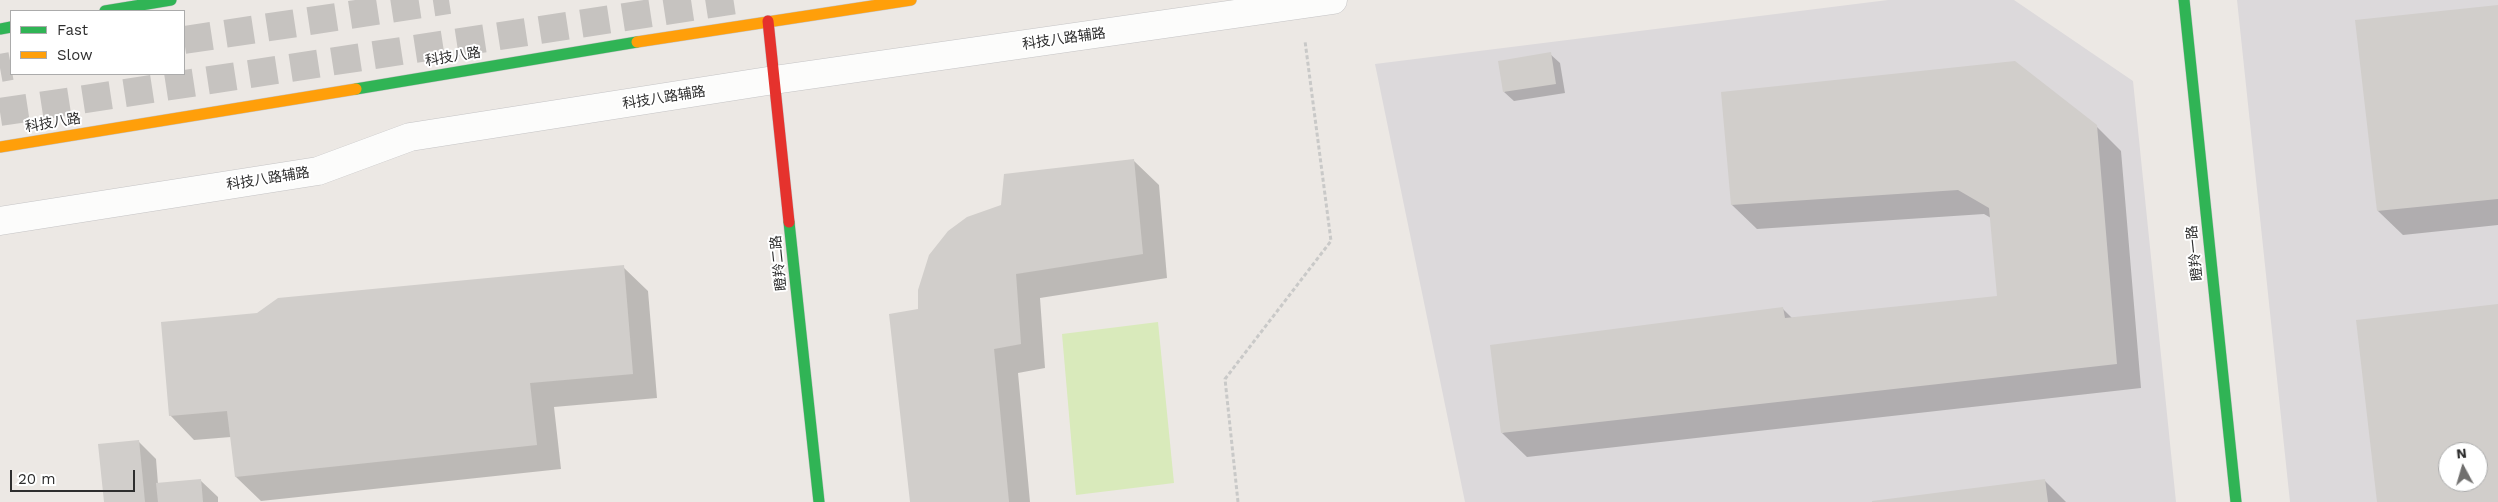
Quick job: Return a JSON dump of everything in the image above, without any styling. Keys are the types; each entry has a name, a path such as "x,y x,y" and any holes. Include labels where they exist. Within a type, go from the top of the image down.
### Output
{"main road":[{"path":"111,10 171,0"},
{"name":"科技八路","path":"0,146 768,21 911,0"},
{"name":"瞪羚一路","path":"2184,0 2236,502"},
{"name":"瞪羚二路","path":"768,21 819,502"}],"street":[{"name":"科技八路辅路","path":"0,221 318,171 410,137 774,80 1333,0"}],"path":[{"path":"1238,502 1225,379 1331,240 1301,5"}],"shaded area":[{"path":"1888,0 2014,0 2133,81 2176,502 1465,502 1375,64"},
{"path":"2237,0 2498,0 2498,502 2290,502"}],"green space":[{"path":"1158,322 1174,483 1076,495 1062,334"}],"building":[{"path":"2498,5 2498,199 2377,211 2355,20"},
{"path":"1551,52 1556,84 1503,92 1498,61"},
{"path":"2015,61 2097,125 2117,364 1501,433 1490,345 1783,307 1785,318 1997,296 1989,208 1958,190 1731,205 1721,92"},
{"path":"1134,159 1143,254 1016,274 1021,344 994,349 1009,502 910,502 889,314 918,309 918,290 929,255 948,231 967,217 1001,205 1004,174"},
{"path":"624,265 633,374 530,383 537,445 235,477 227,411 169,416 161,322 257,313 278,298"},
{"path":"2498,304 2498,502 2377,502 2356,320"},
{"path":"139,440 145,502 104,502 98,444"},
{"path":"201,479 203,502 158,502 156,483"},
{"path":"2045,479 2048,502 1872,502 1872,501"}],"tunnel":[{"path":"185,40 449,0"},
{"path":"0,112 737,0"},
{"path":"0,68 10,66"}],"traffic: fast":[{"path":"111,10 171,0"},
{"path":"2184,0 2236,502"},
{"path":"0,29 10,27"},
{"path":"356,89 637,42"},
{"path":"789,222 819,502"}],"traffic: slow":[{"path":"637,42 911,0"},
{"path":"0,147 356,89"}],"traffic: jam":[{"path":"768,21 789,222"}]}
